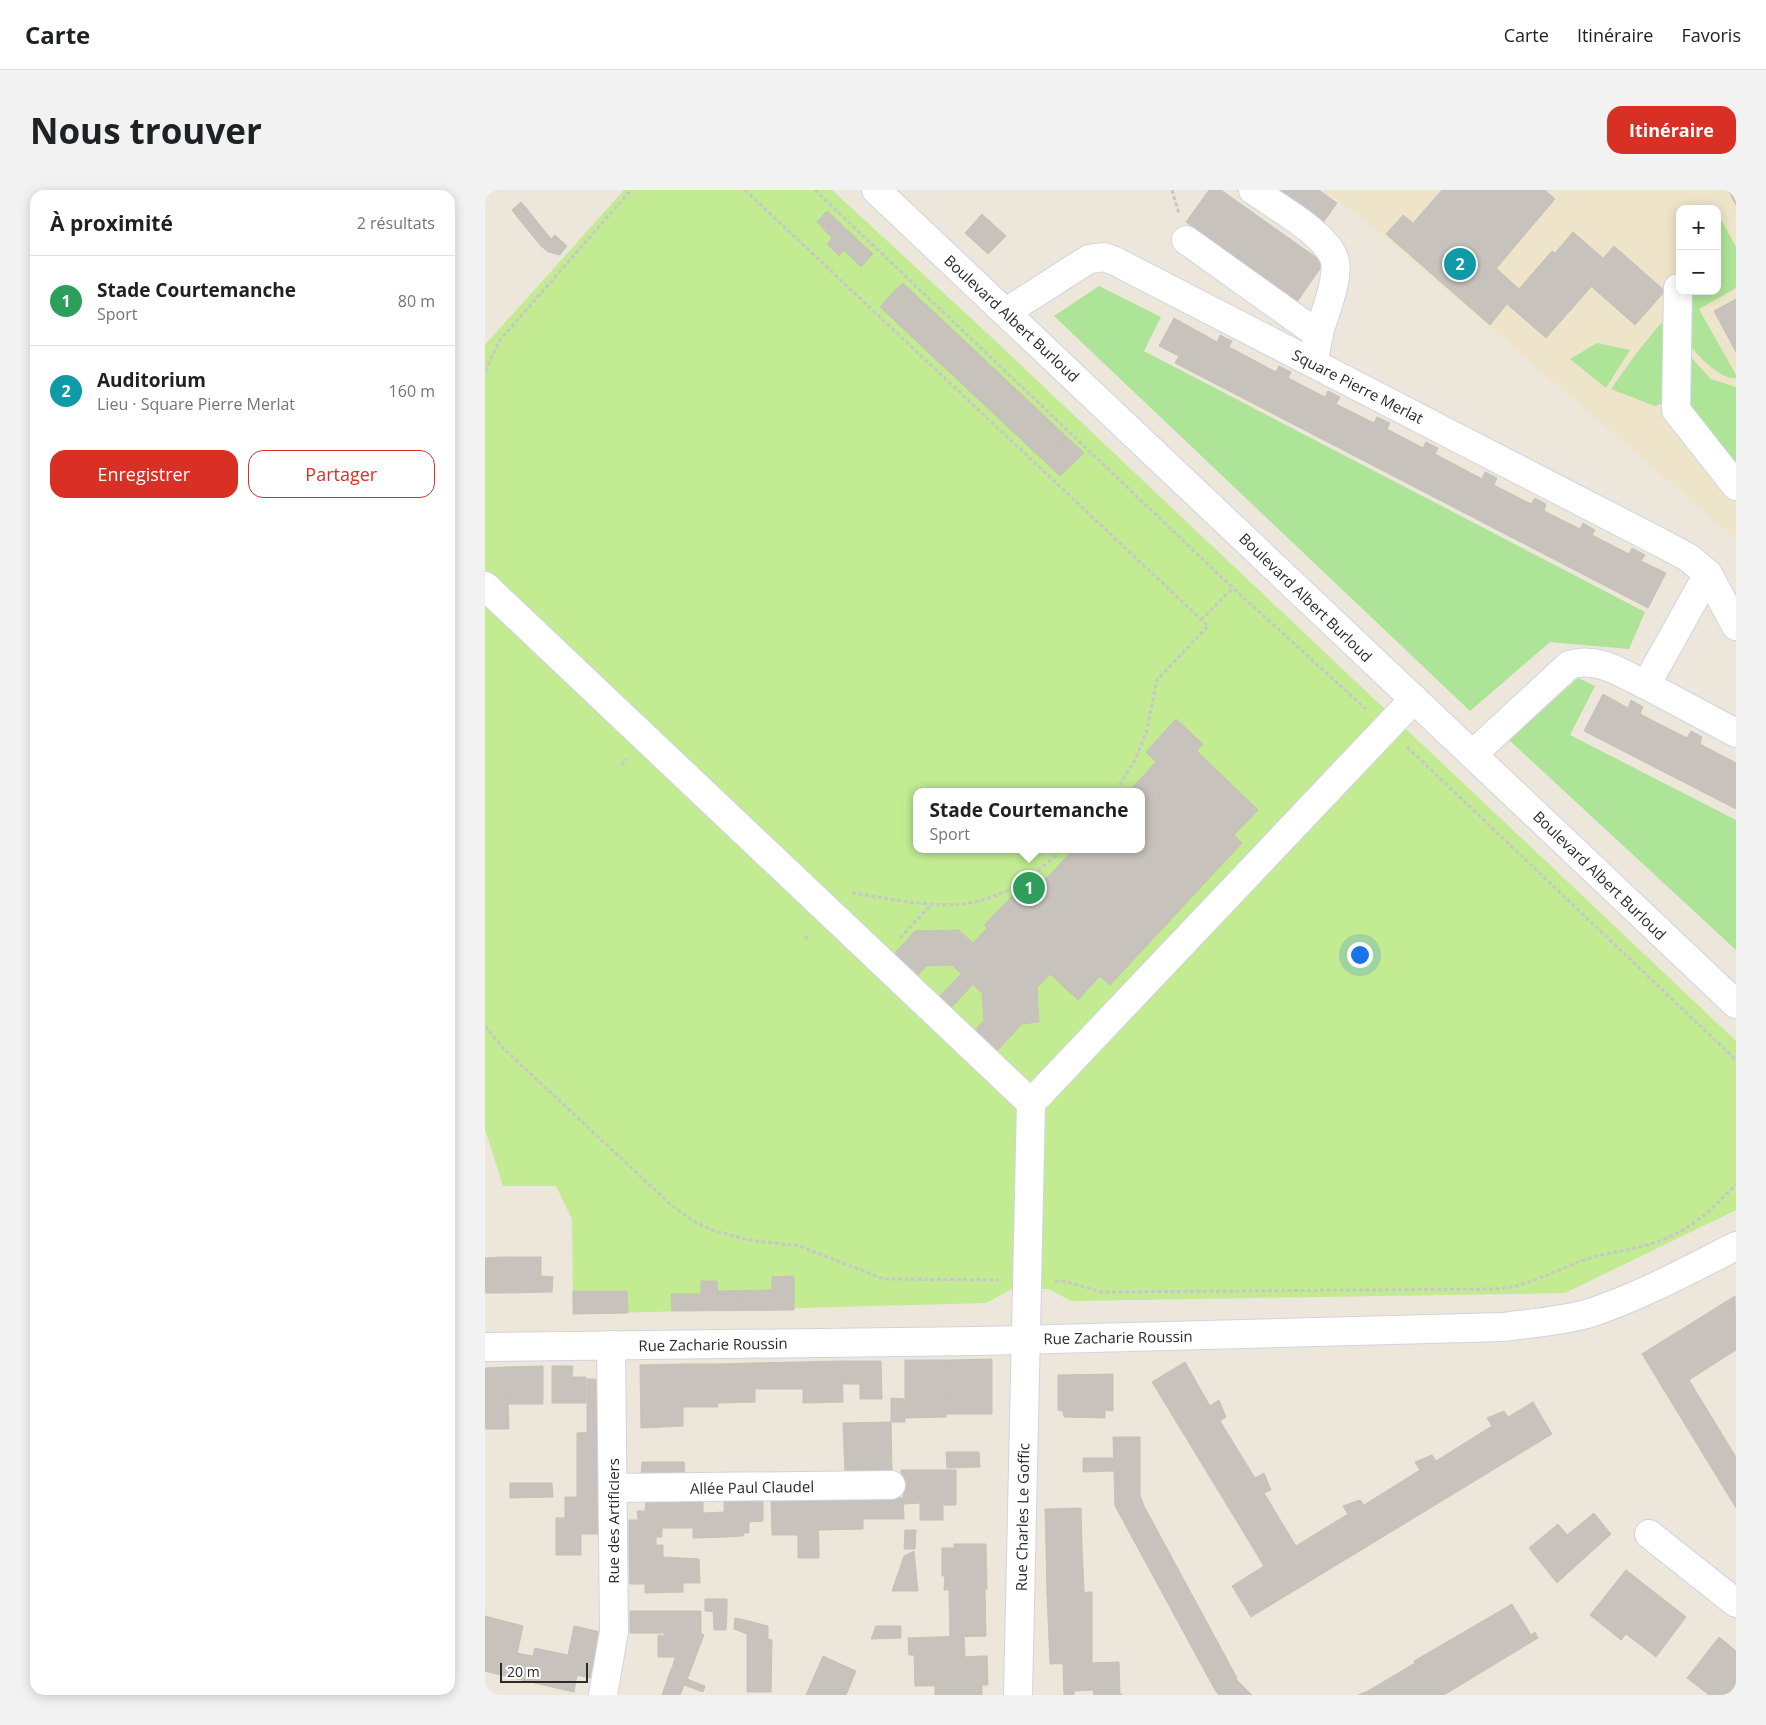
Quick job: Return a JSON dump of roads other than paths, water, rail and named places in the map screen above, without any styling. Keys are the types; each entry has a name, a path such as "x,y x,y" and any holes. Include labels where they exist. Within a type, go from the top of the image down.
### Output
{"street":[{"name":"Boulevard Albert Burloud","path":"876,190 1736,1004"},
{"path":"1253,190 1319,237 1335,260 1333,286 1319,335 1314,363"},
{"path":"1186,240 1319,335"},
{"name":"Square Pierre Merlat","path":"1006,312 1089,259 1103,257 1129,267 1689,558 1707,574 1736,626"},
{"path":"1678,295 1676,410 1736,486"},
{"path":"1646,685 1707,574"},
{"path":"485,586 1031,1103 1414,699"},
{"path":"1473,754 1569,665 1581,661 1593,661 1646,685 1736,732"},
{"name":"Rue Charles Le Goffic","path":"1018,1695 1029,1280 1031,1103"},
{"name":"Rue Zacharie Roussin","path":"485,1347 1027,1339 1513,1326 1566,1319 1591,1312 1660,1284 1736,1246"},
{"name":"Rue des Artificiers","path":"603,1695 614,1631 611,1345"},
{"name":"Allée Paul Claudel","path":"613,1488 891,1485"},
{"path":"1649,1534 1736,1603"}],"place":[{"name":"Auditorium","path":"1460,264"},
{"name":"Stade Courtemanche","path":"1029,888"}]}
